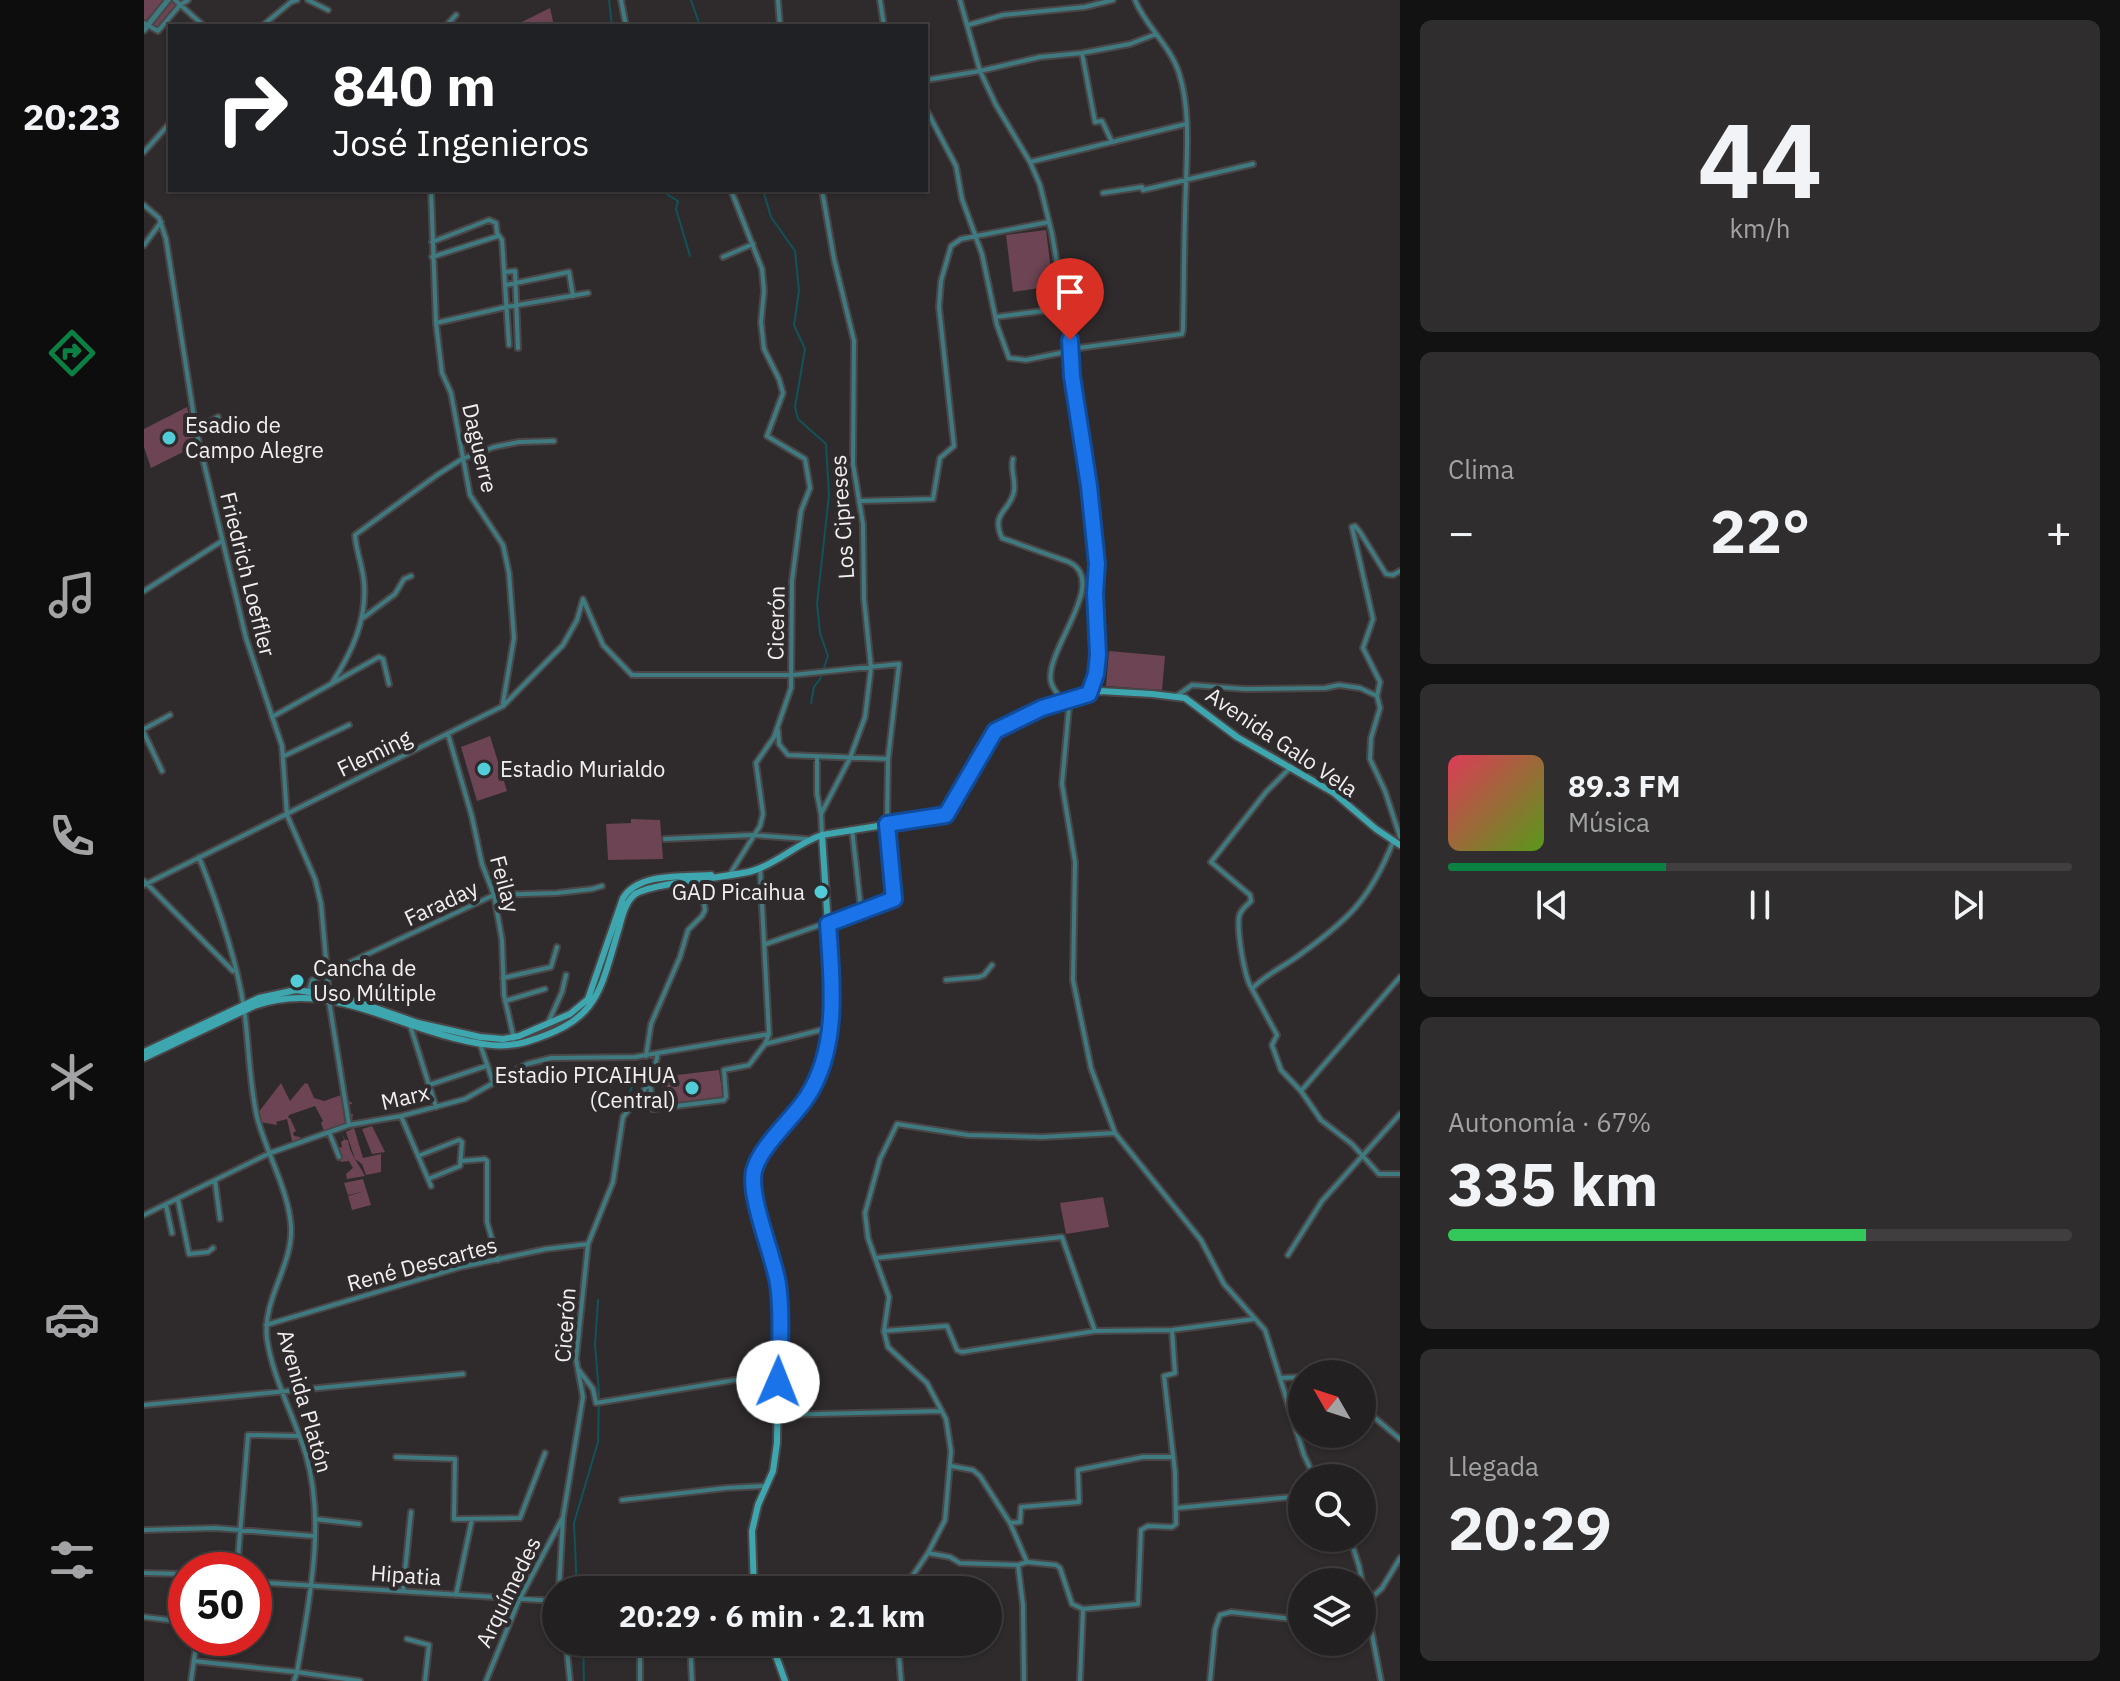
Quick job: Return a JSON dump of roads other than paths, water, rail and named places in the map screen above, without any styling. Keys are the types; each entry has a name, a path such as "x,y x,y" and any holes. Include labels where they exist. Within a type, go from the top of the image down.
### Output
{"main road":[{"name":"Avenida Galo Vela","path":"144,1055 276,993 309,990 480,1044 536,1038 574,1020 590,1008 601,988 628,902 635,894 652,887 701,881 760,868 808,839 822,835 946,815 995,731 1042,708 1100,691 1185,698 1237,737 1334,793 1398,841"},
{"path":"754,1576 752,1531 775,1458 778,1373 778,1284 764,1234 753,1181 754,1170 761,1155 808,1096 821,1069 829,1028 831,971 822,835"},
{"name":"Avenida Galo Vela","path":"409,1023 514,1041 578,1009 591,995 623,898 629,890 654,880 726,876"},
{"name":"Avenida Galo Vela","path":"244,1008 286,998 329,996"},
{"path":"776,1656 785,1681"}],"street":[{"path":"168,0 145,26 158,31 188,0"},
{"path":"175,0 202,24"},
{"path":"264,24 297,0"},
{"path":"308,0 328,10"},
{"path":"621,0 626,24"},
{"path":"778,0 780,24"},
{"path":"880,0 884,24"},
{"path":"960,0 980,71 1040,185 1065,308 1097,564 1098,655 1089,694"},
{"path":"968,25 1003,15 1085,7 1113,0"},
{"path":"928,113 952,156 1009,358 1026,360 1070,350 1182,334 1186,124 1180,74 1167,47 1135,0"},
{"path":"448,24 456,15"},
{"path":"928,80 1040,57 1130,44 1156,34"},
{"path":"1082,53 1095,122 1102,121 1113,143"},
{"path":"1030,162 1186,124"},
{"path":"144,152 168,125"},
{"path":"1103,193 1142,187 1143,190 1253,164"},
{"name":"Daguerre","path":"431,192 432,257 442,373 451,393 470,495 503,545 509,573 514,638 503,706"},
{"path":"723,257 753,244 732,192"},
{"name":"Los Cipreses","path":"821,814 850,758 865,717 871,668 864,599 861,501 853,464 854,341 834,259 822,192"},
{"path":"144,205 161,222 144,245"},
{"path":"432,242 491,220 496,223 498,236 502,240 509,345"},
{"name":"Friedrich Loeffler","path":"161,222 196,430 246,638 284,756 287,815"},
{"path":"861,501 933,499 940,458 954,446 942,345 940,290 951,246 976,235 1049,222"},
{"path":"432,257 498,236"},
{"name":"Cicerón","path":"726,876 760,826 763,814 756,763 770,743 791,688 792,581 801,511 810,488 805,459 767,436 783,393 764,349 761,322 764,282 753,244"},
{"path":"505,272 515,271 518,348"},
{"path":"506,285 569,272 573,296"},
{"path":"436,323 588,293"},
{"path":"996,317 1065,308"},
{"path":"196,430 218,417"},
{"path":"332,683 347,658 363,618 364,583 355,535 462,459 519,442 554,441"},
{"path":"1013,459 1011,468 1015,486 1012,501 999,516 1002,538 1069,562 1082,572 1078,605 1051,669 1051,683 1069,707 1062,784 1075,862 1073,980 1091,1068 1115,1133 1184,1215 1224,1284 1265,1330 1308,1464"},
{"path":"1252,989 1327,936 1354,911 1398,841 1385,791 1370,759 1371,738 1380,708 1378,676 1363,648 1373,619 1352,527 1355,526 1360,532 1386,574 1393,575 1400,571"},
{"path":"144,591 222,541"},
{"path":"363,618 395,594 404,579 411,576"},
{"name":"Fleming","path":"145,883 503,706 563,645 577,620 583,599 603,645 632,675 792,675"},
{"path":"272,717 380,657 389,684"},
{"path":"766,944 894,899 887,824 888,759 899,664 792,675"},
{"path":"1177,696 1192,685 1245,689 1325,688 1339,685 1360,688 1377,696"},
{"path":"1042,708 1055,706 1062,709 1066,717"},
{"path":"162,771 144,731 170,715"},
{"path":"284,756 349,725"},
{"path":"777,727 779,744 788,755 888,759"},
{"name":"Feilay","path":"448,734 482,864 494,895 502,940 505,1001 514,1041"},
{"path":"817,757 822,835"},
{"path":"1291,767 1266,792 1211,862 1250,895 1251,901 1239,920 1243,965 1277,1035 1272,1045 1281,1070 1301,1091 1324,1124 1352,1144 1379,1174 1400,1174"},
{"path":"287,815 315,879 321,904 329,996 349,1125"},
{"path":"852,829 861,910"},
{"path":"665,839 753,835 808,839"},
{"name":"Avenida Platón","path":"199,857 223,921 244,1008 257,1116 289,1217 291,1237 266,1325 268,1342 311,1476 315,1519 310,1585 294,1681"},
{"path":"650,1083 653,1109 724,1100 726,1069 749,1065 765,1044 769,1034 760,868"},
{"path":"646,1056 651,1024 680,957 688,930 705,910 701,881"},
{"path":"145,883 235,972"},
{"name":"Faraday","path":"309,990 312,980 494,895 557,893 602,886"},
{"path":"503,978 551,967 557,947"},
{"path":"946,980 979,977 992,965"},
{"path":"547,1025 566,975"},
{"path":"1301,1091 1400,977"},
{"path":"505,1001 545,989"},
{"path":"409,1023 436,1107"},
{"path":"765,1044 829,1028"},
{"name":"Marx","path":"144,1215 270,1153 349,1125 401,1116 465,1099 527,1064 551,1058 646,1056 769,1034"},
{"path":"480,1044 493,1082"},
{"name":"Cicerón","path":"560,1576 563,1517 583,1397 576,1368 588,1244 613,1182 624,1113 654,1077 658,1053"},
{"path":"429,1085 486,1066"},
{"path":"1288,1255 1322,1201 1400,1114"},
{"path":"401,1116 431,1186"},
{"path":"912,1576 945,1520 950,1466 948,1428 927,1383 888,1347 884,1331 889,1297 868,1238 865,1213 880,1159 897,1124 968,1135 1042,1137 1115,1133"},
{"path":"329,1132 339,1157"},
{"path":"418,1156 459,1140 462,1142 460,1166 428,1179"},
{"path":"461,1161 487,1161 487,1222 498,1260"},
{"path":"215,1181 220,1219"},
{"path":"178,1199 189,1254 208,1252 213,1248"},
{"path":"166,1205 172,1233"},
{"path":"876,1258 1062,1237 1095,1331"},
{"name":"René Descartes","path":"266,1325 424,1277 546,1249 588,1244"},
{"path":"884,1331 947,1326 960,1352 1095,1331 1172,1330 1255,1319"},
{"path":"928,1553 950,1557 960,1563 1018,1565 1027,1562 1058,1567 1070,1602 1083,1609 1138,1604 1140,1532 1148,1526 1174,1527 1177,1508 1164,1376 1175,1373 1172,1330"},
{"path":"576,1368 600,1402 778,1373"},
{"path":"144,1405 463,1374"},
{"path":"1280,1378 1288,1378"},
{"path":"777,1415 942,1411"},
{"path":"1376,1419 1400,1439"},
{"path":"238,1552 248,1435 299,1436"},
{"path":"396,1457 455,1459 454,1519 520,1518 545,1453"},
{"path":"1010,1523 1020,1522 1021,1507 1079,1502 1078,1470 1143,1457 1173,1457"},
{"path":"950,1466 977,1473 1010,1523 1027,1562"},
{"path":"622,1500 766,1486"},
{"path":"1177,1508 1288,1497"},
{"path":"403,1591 411,1512"},
{"name":"Arquímedes","path":"486,1681 519,1600 563,1517"},
{"path":"315,1519 359,1524"},
{"path":"456,1595 472,1519"},
{"path":"144,1530 239,1530 314,1536"},
{"path":"1376,1594 1400,1558"},
{"path":"1018,1565 1023,1605 1024,1681"},
{"path":"144,1573 168,1574"},
{"name":"Hipatia","path":"272,1583 542,1601"},
{"path":"1080,1681 1083,1609"},
{"path":"1210,1681 1215,1629 1220,1615 1231,1612 1288,1618"},
{"path":"144,1617 168,1620"},
{"path":"407,1639 429,1645 425,1681"},
{"path":"191,1681 195,1656"},
{"path":"567,1656 570,1681"},
{"path":"640,1656 640,1681"},
{"path":"691,1656 692,1681"},
{"path":"899,1656 901,1681"},
{"path":"1375,1656 1381,1681"},
{"path":"194,1661 360,1681"}],"waterway":[{"path":"609,0 612,24"},
{"path":"691,0 699,24"},
{"path":"667,192 678,201 676,209 690,256"},
{"path":"764,192 771,217 795,251 799,291 794,325 805,349 795,407 798,419 826,444 829,495 817,604 820,633 828,656 814,687 811,703"},
{"path":"625,1106 640,1064"},
{"path":"576,1576 574,1523 598,1442 599,1393 595,1345 598,1300"},
{"path":"583,1656 584,1681"}],"place":[{"name":"Esadio de Campo Alegre","path":"169,438"},
{"name":"Estadio Murialdo","path":"484,769"},
{"name":"GAD Picaihua","path":"821,892"},
{"name":"Cancha de Uso Múltiple","path":"297,981"},
{"name":"Estadio PICAIHUA (Central)","path":"692,1088"}]}
